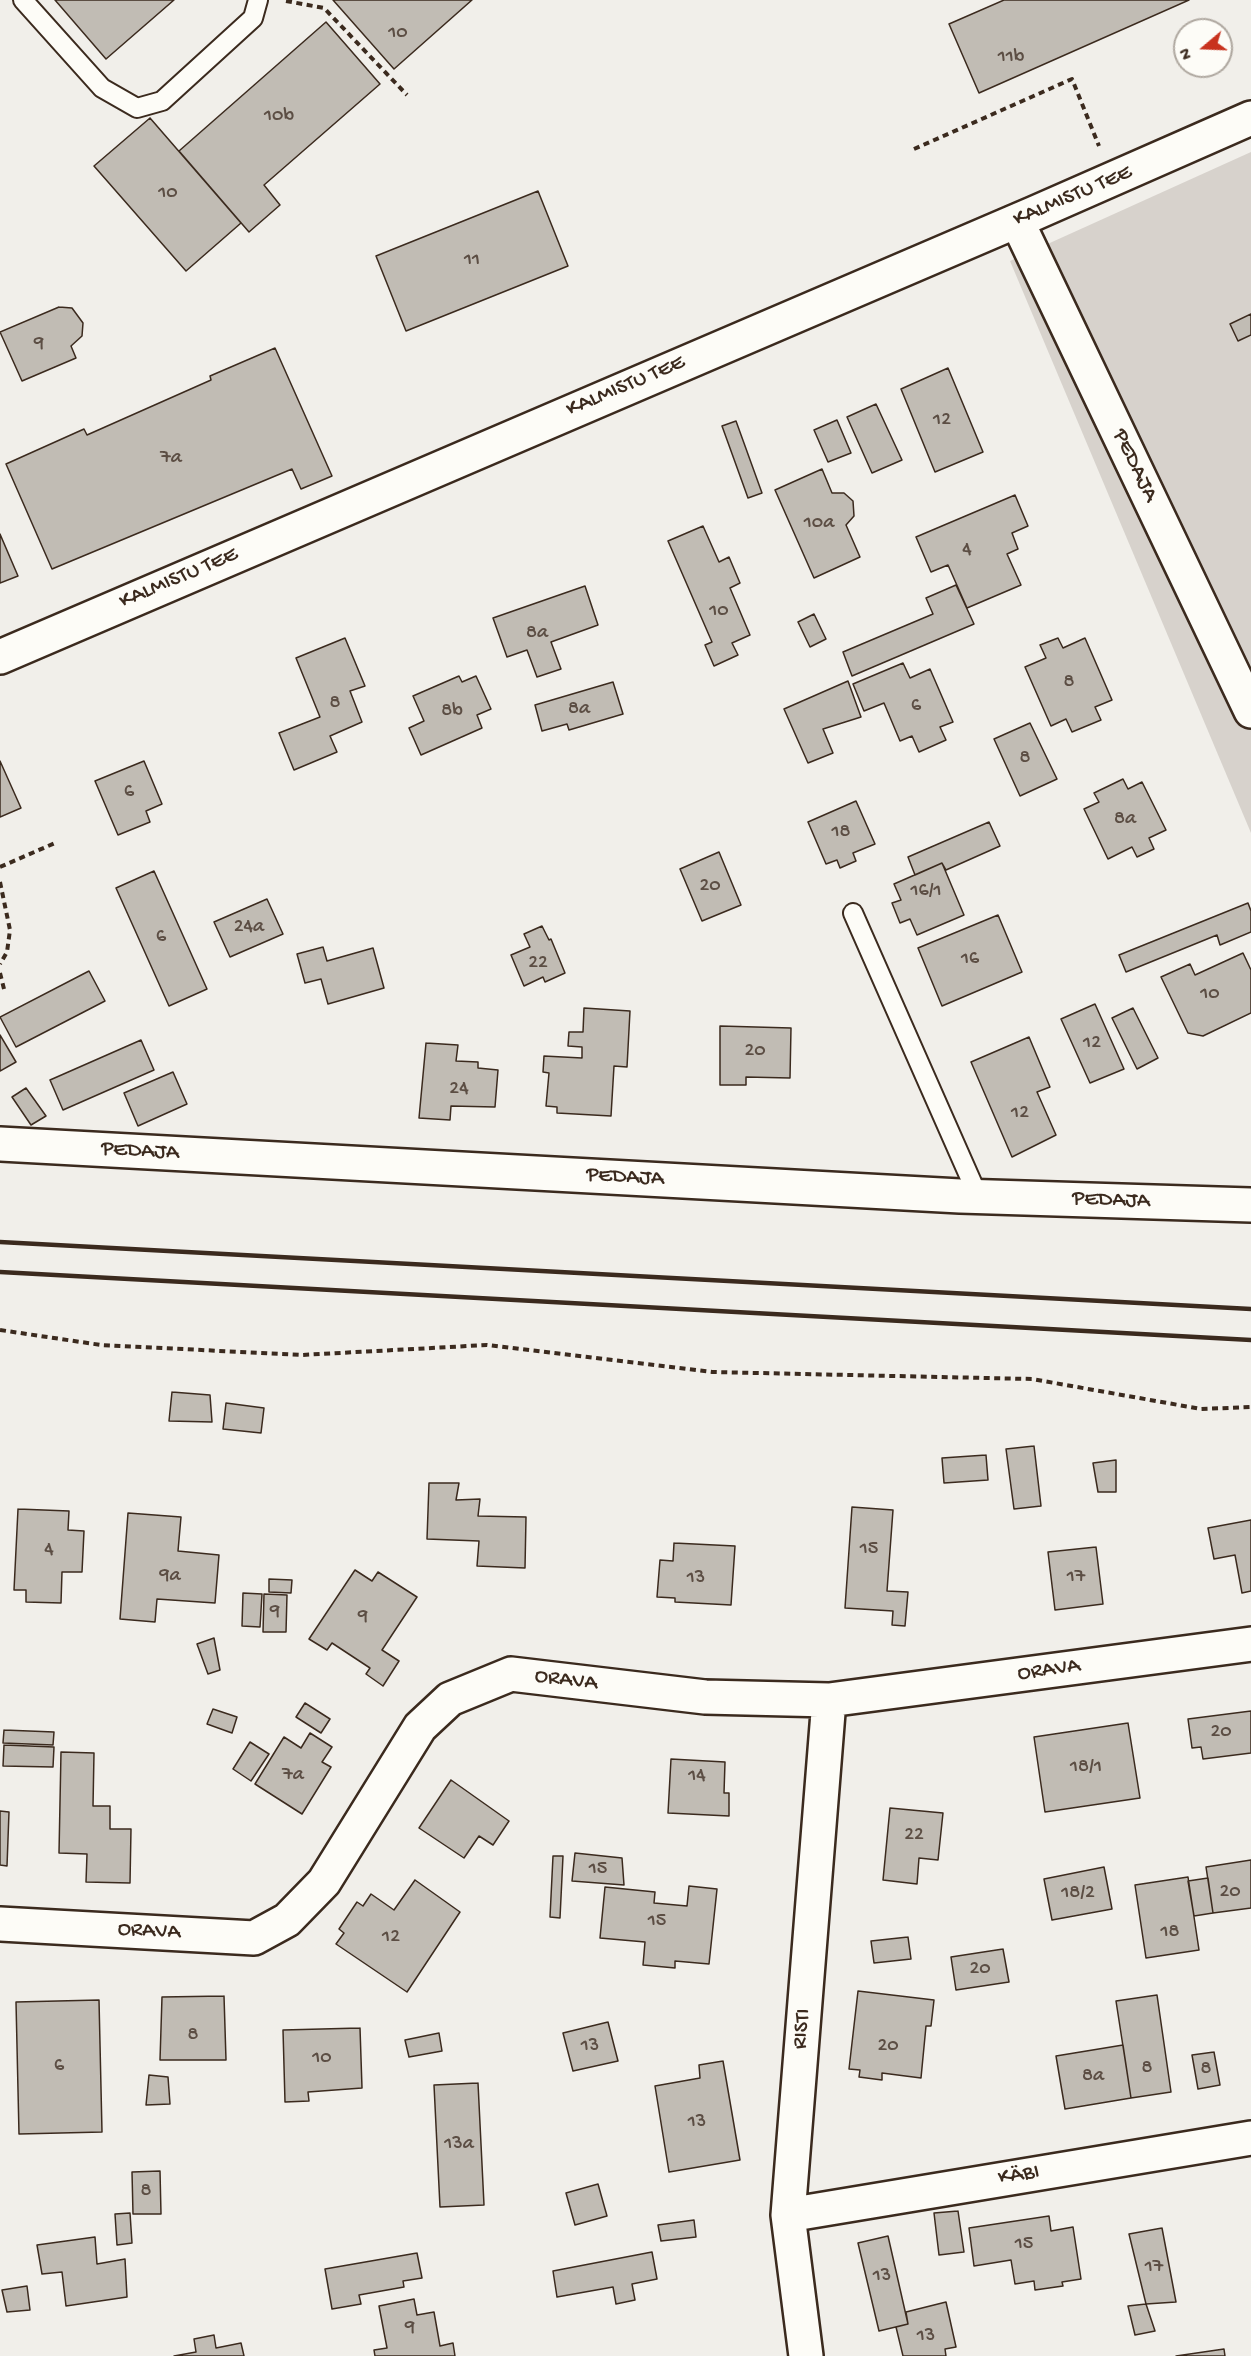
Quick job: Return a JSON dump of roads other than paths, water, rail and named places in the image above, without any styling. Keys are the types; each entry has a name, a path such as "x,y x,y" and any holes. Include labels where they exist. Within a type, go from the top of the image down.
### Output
{"street":[{"name":"KALMISTU TEE","path":"0,657 1017,221 1251,118"},
{"name":"PEDAJA","path":"1017,221 1251,711"},
{"name":"PEDAJA","path":"0,1144 978,1196 1251,1205"},
{"name":"ORAVA","path":"0,1924 254,1938 287,1920 324,1882 420,1727 450,1698 511,1674 705,1697 829,1700 1251,1644"},
{"name":"RISTI","path":"806,2356 788,2214 829,1700"},
{"name":"KÄBI","path":"788,2214 1251,2138"}],"lane":[{"path":"23,0 102,88 136,108 162,101 253,18 258,0"},
{"path":"853,913 978,1196"}],"railway":[{"path":"0,1242 1251,1309"},
{"path":"0,1272 1251,1340"}]}
